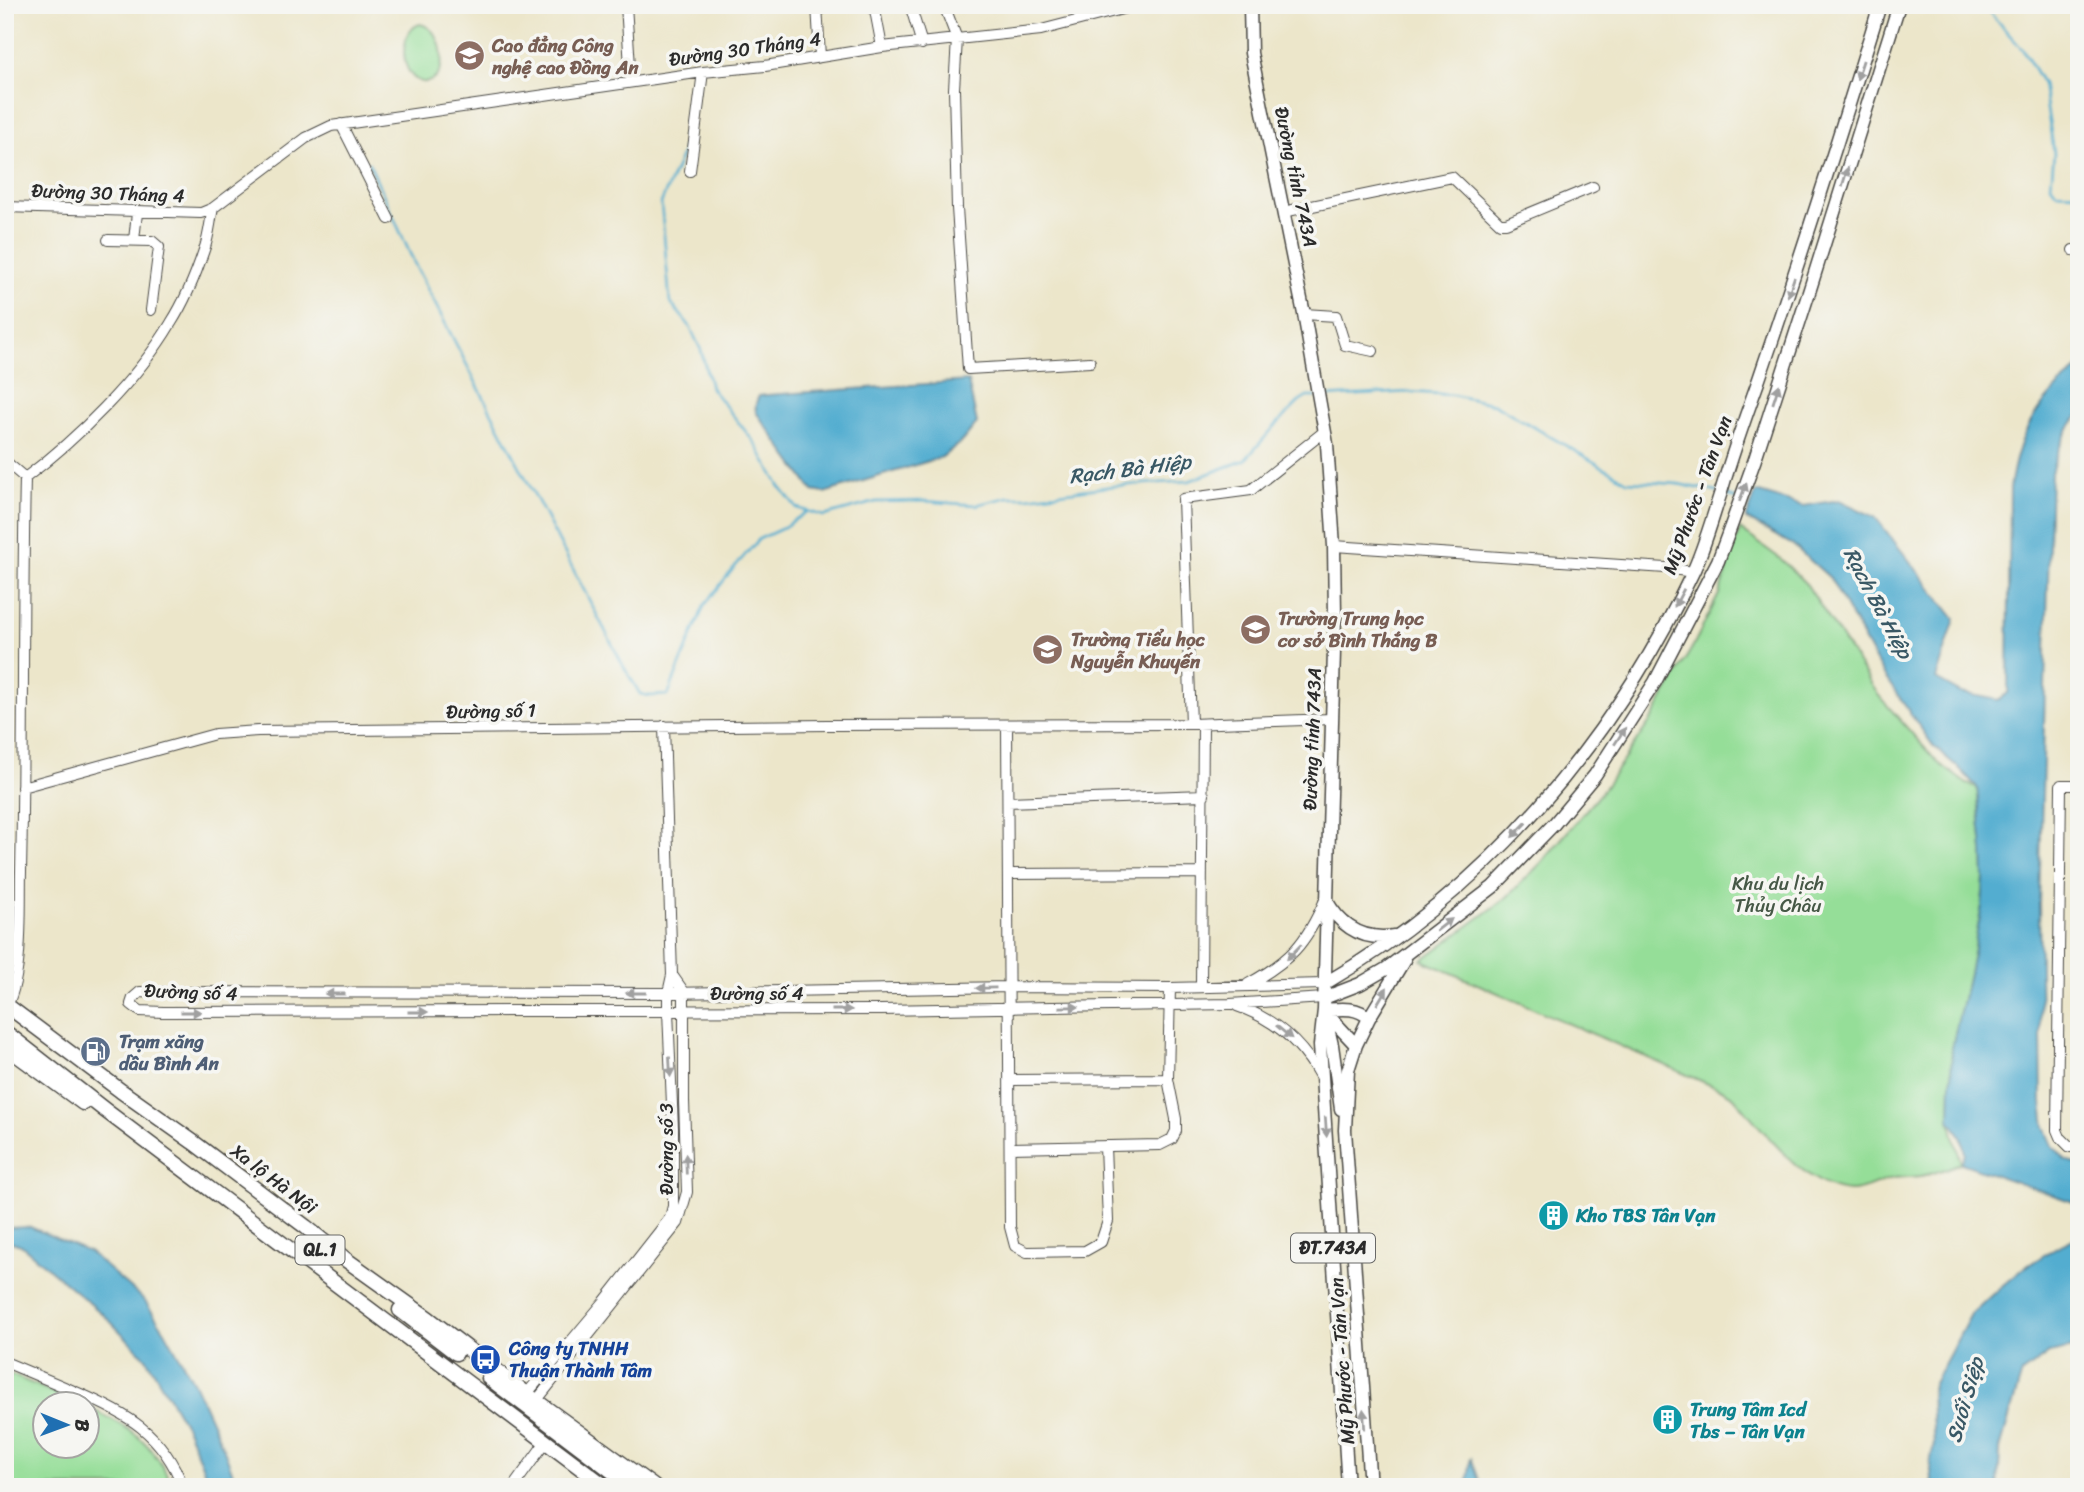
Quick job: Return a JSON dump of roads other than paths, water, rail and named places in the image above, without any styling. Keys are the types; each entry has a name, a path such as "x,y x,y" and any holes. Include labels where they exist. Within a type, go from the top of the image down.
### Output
{"highway":[{"name":"Xa lộ Hà Nội","path":"6,1009 257,1202 528,1401 654,1487"},
{"name":"QL.1","path":"5,1032 103,1113 544,1444 580,1475 591,1475 606,1487"},
{"name":"QL.1","path":"5,1046 71,1088"},
{"name":"Xa lộ Hà Nội","path":"528,1401 633,1487"}],"main road":[{"name":"Đường tỉnh 743A","path":"1250,5 1251,53 1325,431 1334,546 1335,615 1324,984"},
{"name":"Mỹ Phước - Tân Vạn","path":"1348,1487 1320,1045 1324,984 1398,936 1441,903 1491,858 1538,810 1583,756 1624,695 1661,632 1693,572 1714,513 1798,265 1880,5"},
{"name":"Mỹ Phước - Tân Vạn","path":"1324,1004 1373,978 1407,955 1493,887 1595,775 1655,682 1713,573 1731,526 1755,459 1899,5"},
{"path":"1564,778 1581,792"},
{"path":"1326,899 1338,918 1360,934 1376,937 1398,936"},
{"name":"Mỹ Phước - Tân Vạn","path":"1370,1487 1345,1130 1348,1070 1369,1018 1407,955"},
{"path":"1324,1004 1355,1009 1369,1018"},
{"path":"1324,1004 1356,1045"},
{"name":"ĐT.743A","path":"1324,1004 1335,1034 1339,1069 1337,1089 1345,1130"}],"street":[{"path":"626,5 631,82"},
{"path":"817,5 820,57"},
{"path":"874,5 882,47"},
{"path":"910,5 922,44"},
{"path":"944,5 957,39 954,89 957,208 968,369 1090,362"},
{"name":"Đường 30 Tháng 4","path":"5,207 201,213 213,208 306,138 331,126 703,72 765,66 882,47 1041,30 1138,5"},
{"path":"690,171 703,72"},
{"path":"341,124 389,219"},
{"path":"1283,212 1452,177 1500,223 1506,223 1593,187"},
{"path":"25,478 73,438 151,353 172,322 193,278 205,248 213,208"},
{"path":"134,240 137,213"},
{"path":"108,240 152,241 159,247 151,310"},
{"path":"1332,302 1345,345 1373,351"},
{"path":"1304,314 1336,316"},
{"path":"1191,724 1183,499 1251,490 1325,431"},
{"path":"5,461 25,478"},
{"path":"6,1009 14,987 19,943 25,478"},
{"path":"1334,546 1693,572"},
{"name":"Đường số 1","path":"22,787 215,734 258,730 1203,724 1332,719"},
{"path":"1201,988 1203,724"},
{"name":"Đường số 3","path":"528,1401 678,1223 668,1011 672,975 664,726"},
{"path":"1007,726 1010,1227 1015,1246 1027,1252 1085,1251 1101,1242 1108,1221 1105,1146"},
{"path":"2079,785 2061,785 2057,1130 2060,1138 2070,1147 2079,1147"},
{"path":"1008,802 1204,795"},
{"path":"1008,874 1202,873"},
{"path":"1244,986 1272,971 1302,944 1326,899"},
{"path":"672,975 684,992"},
{"name":"Đường số 4","path":"1324,984 1201,988 668,993 140,992 131,1004 140,1011 163,1012 684,1011 1324,1004"},
{"path":"1010,1148 1160,1145 1172,1139 1176,1131 1176,1119 1168,1079 1170,988"},
{"name":"Đường số 3","path":"678,1207 687,1192 684,992"},
{"path":"1230,1004 1267,1019 1284,1031 1311,1060 1322,1079"},
{"path":"1009,1080 1168,1079"},
{"path":"5,1362 110,1406 129,1417 147,1431 163,1450 183,1487"},
{"path":"513,1487 544,1444"}],"water":[{"path":"2079,368 2079,415 2065,435 2051,473 2039,904 2042,1102 2045,1127 2053,1146 2066,1160 2079,1165 2079,1204 1961,1163 1965,1153 1961,1136 1950,1120 1952,1047 1982,906 1983,850 1977,787 1934,747 1883,674 1830,578 1793,545 1746,519 1756,492 1803,506 1839,500 1875,517 1955,619 1936,679 1961,693 1998,700 2008,693 2010,489 2013,469 2024,436 2040,407"},
{"path":"968,381 977,423 962,441 942,457 824,493 813,491 756,412 759,396"},
{"path":"30,1227 89,1252 144,1300 194,1383 238,1487 211,1487 186,1427 146,1358 106,1317 21,1245 5,1240 5,1228"},
{"name":"Suối Siệp","path":"2079,1236 2079,1347 2049,1353 2022,1373 2000,1449 1998,1487 1933,1487 1930,1463 1934,1444 1931,1396 1933,1385 1971,1314 2021,1270"},
{"path":"1471,1457 1480,1483 1480,1487 1467,1487"}],"waterway":[{"path":"1983,5 2023,50 2043,84 2054,153 2051,185 2056,192 2079,193"},
{"name":"Rạch Bà Hiệp","path":"691,89 683,152 661,203 670,302 689,325 701,350 711,388 755,443 780,487 797,508 824,516 876,502 924,501 976,505 1008,497 1189,481 1245,460 1299,402 1307,397 1316,397"},
{"path":"369,163 417,269 640,694 668,695 704,606 759,539 781,529 808,511"},
{"name":"Rạch Bà Hiệp","path":"1323,397 1410,392 1453,395 1494,404 1627,481 1678,484 1717,492"},
{"name":"Rạch Bà Hiệp","path":"1723,494 1737,499"}],"place":[{"name":"Cao đẳng Công nghệ cao Đồng An","path":"469,56"},
{"name":"Trường Trung học cơ sở Bình Thắng B","path":"1255,629"},
{"name":"Trường Tiểu học Nguyễn Khuyến","path":"1048,650"},
{"name":"Trạm xăng dầu Bình An","path":"96,1052"},
{"name":"Kho TBS Tân Vạn","path":"1553,1215"},
{"name":"Công ty TNHH Thuận Thành Tâm","path":"486,1359"},
{"name":"Trung Tâm Icd Tbs – Tân Vạn","path":"1667,1420"}],"park label":[{"name":"Khu du lịch Thủy Châu","path":"1778,894"}]}
